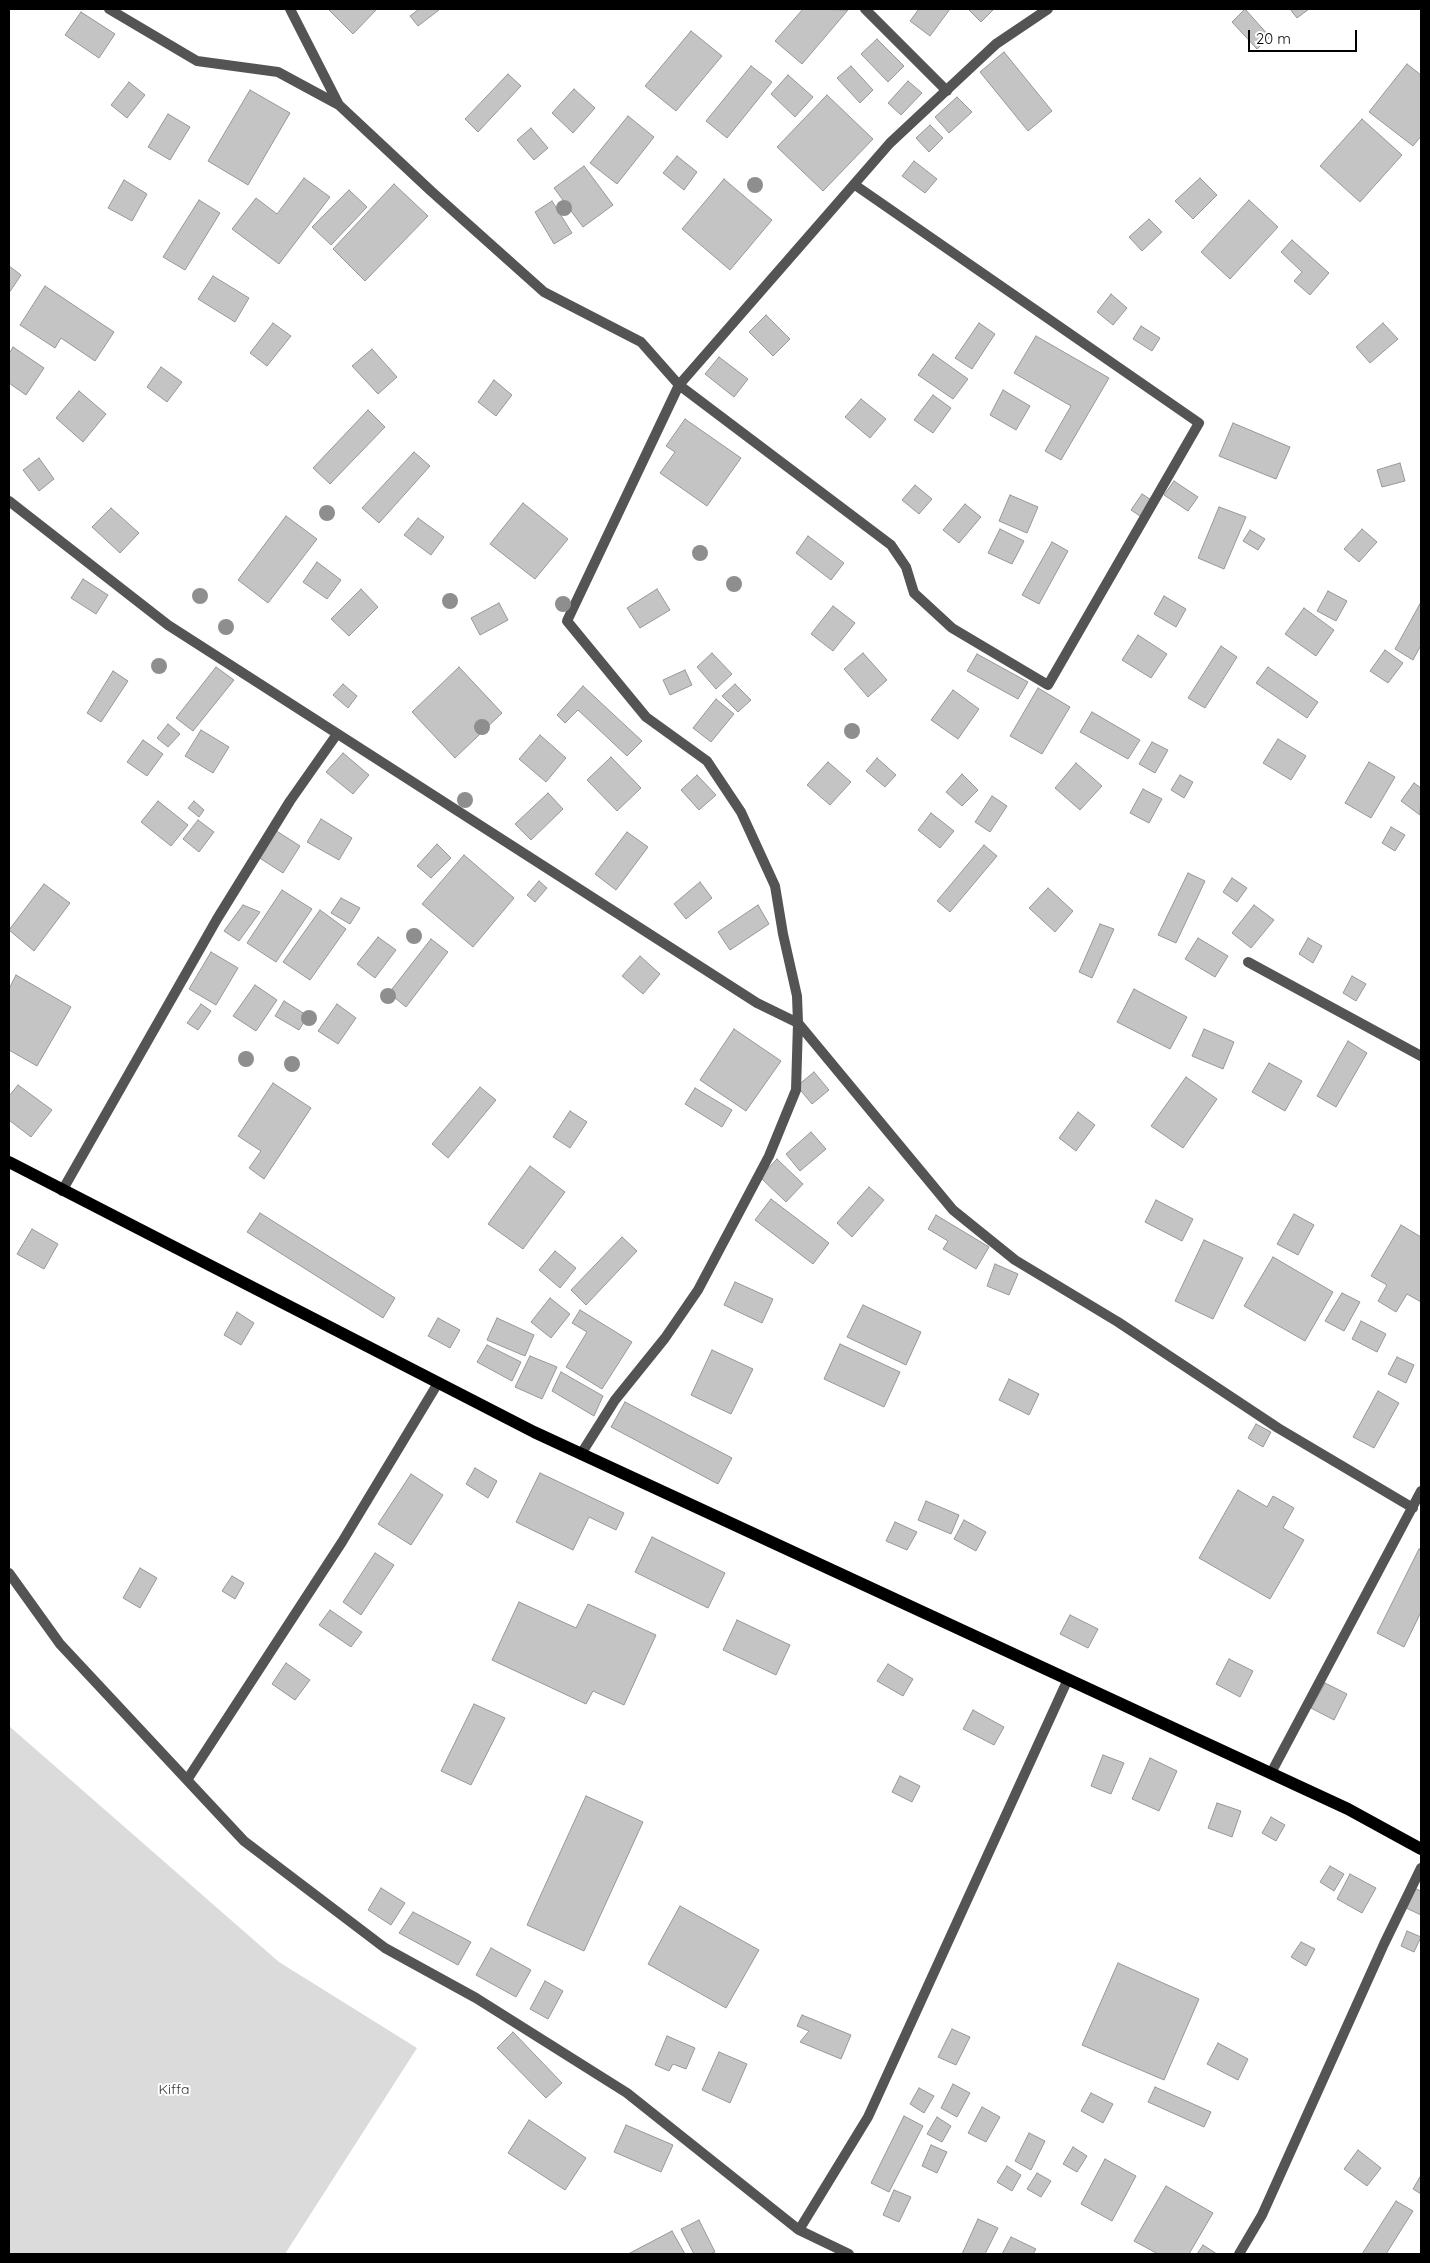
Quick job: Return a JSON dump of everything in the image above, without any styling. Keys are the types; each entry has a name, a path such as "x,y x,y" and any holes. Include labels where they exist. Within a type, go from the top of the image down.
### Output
{"main road":[{"path":"9,1162 62,1191 580,1454 1348,1809 1421,1849"}],"street":[{"path":"108,9 197,61 278,72 339,104 431,192 544,292 641,342 679,385 891,545 906,567 914,593 952,628 1048,686 1200,423 855,185"},
{"path":"290,9 339,104"},
{"path":"865,9 946,91"},
{"path":"580,1454 614,1400 665,1338 698,1290 769,1156 796,1090 798,1023 797,996 783,934 775,886 741,812 707,761 646,717 567,622 679,385 890,143 996,44 1048,9"},
{"path":"9,501 168,625 757,1003 798,1023 953,1210 1015,1260 1118,1322 1278,1428 1413,1508"},
{"path":"62,1191 217,919 290,801 338,734"},
{"path":"1248,962 1421,1056"},
{"path":"187,1780 342,1542 438,1383"},
{"path":"1271,1773 1421,1492"},
{"path":"9,1573 60,1644 244,1841 385,1948 476,1998 627,2093 799,2230 849,2254"},
{"path":"799,2230 868,2117 1068,1679"},
{"path":"1238,2254 1262,2215 1384,1944 1421,1868"}],"green space":[{"name":"Kiffa","path":"9,1726 279,1962 417,2048 285,2254 9,2254"}],"building":[{"path":"328,9 377,9 353,34"},
{"path":"419,9 439,10 418,26 410,16"},
{"path":"803,9 848,10 802,64 775,41"},
{"path":"919,9 950,9 930,36 910,21"},
{"path":"968,9 994,9 981,22"},
{"path":"1245,9 1270,37 1257,49 1232,22"},
{"path":"1290,9 1309,9 1297,18"},
{"path":"81,12 115,34 99,58 65,35"},
{"path":"691,31 722,56 676,111 645,86"},
{"path":"877,39 904,66 888,82 861,54"},
{"path":"1004,52 1052,111 1028,131 980,72"},
{"path":"1407,64 1421,75 1421,136 1413,146 1369,112"},
{"path":"751,66 772,82 727,138 706,121"},
{"path":"851,66 873,90 860,103 837,78"},
{"path":"508,74 521,86 478,132 465,119"},
{"path":"788,75 813,97 795,117 771,94"},
{"path":"908,81 922,93 901,115 888,103"},
{"path":"129,82 145,95 127,118 111,105"},
{"path":"574,89 595,108 573,133 552,113"},
{"path":"250,90 290,113 248,185 208,161"},
{"path":"827,95 873,139 823,191 777,147"},
{"path":"957,97 972,112 949,133 935,117"},
{"path":"168,114 190,127 170,160 148,147"},
{"path":"628,116 654,137 617,184 590,163"},
{"path":"1362,119 1402,155 1360,202 1320,166"},
{"path":"930,125 943,138 929,152 916,138"},
{"path":"531,128 548,148 534,160 517,140"},
{"path":"677,156 697,172 684,190 663,173"},
{"path":"914,161 937,179 925,193 902,176"},
{"path":"584,166 613,205 583,227 554,188"},
{"path":"304,178 330,197 279,264 232,229 256,198 277,214"},
{"path":"1200,178 1217,195 1193,219 1175,201"},
{"path":"724,179 772,220 730,270 682,229"},
{"path":"124,180 147,194 132,221 108,208"},
{"path":"394,184 428,216 365,281 333,249"},
{"path":"349,190 367,207 331,245 312,227"},
{"path":"199,200 220,213 185,270 163,257"},
{"path":"1249,200 1278,227 1230,279 1201,252"},
{"path":"552,201 572,233 554,244 535,212"},
{"path":"1149,219 1162,232 1142,251 1129,237"},
{"path":"1292,240 1329,273 1310,295 1294,281 1302,272 1281,252"},
{"path":"9,266 21,275 9,293"},
{"path":"213,276 249,298 235,322 198,299"},
{"path":"45,286 114,332 95,361 61,338 55,348 20,325"},
{"path":"1111,294 1127,308 1113,325 1097,312"},
{"path":"766,315 790,339 773,356 749,332"},
{"path":"273,323 291,336 267,366 250,353"},
{"path":"979,323 995,334 972,369 955,358"},
{"path":"1383,323 1398,339 1370,363 1356,347"},
{"path":"1141,326 1160,338 1152,351 1133,339"},
{"path":"1036,336 1109,378 1061,460 1045,451 1071,406 1014,373"},
{"path":"13,347 44,368 26,395 9,383 9,354"},
{"path":"372,349 397,377 378,394 352,366"},
{"path":"933,354 968,379 953,399 918,375"},
{"path":"719,357 748,379 734,397 705,374"},
{"path":"161,367 182,382 167,402 147,387"},
{"path":"494,380 512,395 496,416 478,402"},
{"path":"1003,390 1030,406 1016,430 990,415"},
{"path":"79,391 106,414 83,442 56,418"},
{"path":"933,395 951,408 933,433 914,420"},
{"path":"861,399 886,419 870,438 845,417"},
{"path":"368,410 385,427 330,484 313,468"},
{"path":"685,419 741,458 707,506 660,473 675,452 666,446"},
{"path":"1233,423 1290,447 1276,479 1219,456"},
{"path":"414,452 430,466 379,523 362,508"},
{"path":"39,458 54,479 39,491 23,470"},
{"path":"1400,463 1405,481 1382,487 1377,470"},
{"path":"1174,481 1198,497 1188,511 1164,495"},
{"path":"915,485 932,499 919,514 902,500"},
{"path":"1142,494 1153,501 1143,518 1131,510"},
{"path":"1010,495 1038,507 1027,533 999,521"},
{"path":"523,503 568,539 535,579 490,544"},
{"path":"965,504 981,517 959,543 943,530"},
{"path":"1219,507 1246,517 1224,569 1198,558"},
{"path":"111,508 139,533 120,553 92,527"},
{"path":"286,516 317,539 268,603 238,580"},
{"path":"418,518 444,537 431,555 404,535"},
{"path":"1000,529 1024,541 1012,564 988,553"},
{"path":"1362,529 1377,542 1359,562 1344,549"},
{"path":"1250,530 1265,539 1258,550 1243,541"},
{"path":"808,536 844,563 831,580 796,553"},
{"path":"1052,542 1068,551 1039,604 1022,595"},
{"path":"317,562 341,580 327,599 303,582"},
{"path":"83,579 108,595 96,614 71,598"},
{"path":"361,589 378,607 349,636 331,619"},
{"path":"657,589 670,610 640,628 627,608"},
{"path":"1328,591 1347,601 1336,621 1317,611"},
{"path":"1164,596 1186,609 1176,627 1154,614"},
{"path":"1421,602 1421,645 1413,660 1395,649"},
{"path":"499,603 508,620 480,635 471,618"},
{"path":"833,606 855,623 833,651 811,634"},
{"path":"1304,608 1334,630 1316,656 1285,634"},
{"path":"1138,635 1167,654 1151,678 1122,660"},
{"path":"1221,646 1237,657 1205,708 1188,698"},
{"path":"1385,650 1403,663 1388,683 1370,671"},
{"path":"712,653 732,674 716,689 697,667"},
{"path":"863,653 887,680 868,697 844,669"},
{"path":"977,654 1028,682 1018,699 967,671"},
{"path":"216,667 234,680 193,731 176,718"},
{"path":"459,667 502,713 455,758 412,712"},
{"path":"1268,667 1318,702 1307,718 1256,683"},
{"path":"685,670 692,685 670,695 663,680"},
{"path":"113,671 128,681 101,722 87,713"},
{"path":"343,684 357,696 348,708 333,695"},
{"path":"735,684 751,700 738,712 722,696"},
{"path":"583,686 642,741 627,756 578,710 565,723 557,715"},
{"path":"1038,688 1070,707 1042,754 1010,736"},
{"path":"953,690 979,709 958,739 931,720"},
{"path":"716,699 734,714 711,742 693,728"},
{"path":"1092,712 1140,740 1128,759 1080,732"},
{"path":"168,724 180,734 168,747 157,738"},
{"path":"201,730 229,747 213,773 185,756"},
{"path":"540,735 566,758 546,782 519,759"},
{"path":"1278,739 1306,756 1291,780 1263,763"},
{"path":"143,740 163,754 147,776 127,762"},
{"path":"1152,742 1168,750 1155,773 1139,764"},
{"path":"343,753 369,775 353,794 326,772"},
{"path":"611,757 641,788 617,811 587,780"},
{"path":"877,758 896,775 885,787 866,771"},
{"path":"828,762 851,782 830,805 807,785"},
{"path":"1369,762 1395,777 1371,818 1345,803"},
{"path":"1076,763 1102,786 1080,810 1055,788"},
{"path":"962,774 978,790 962,806 946,792"},
{"path":"697,775 716,795 699,810 681,790"},
{"path":"1180,775 1193,782 1184,798 1171,790"},
{"path":"1414,783 1421,788 1420,815 1401,801"},
{"path":"1143,789 1162,799 1149,823 1130,813"},
{"path":"548,793 563,809 531,840 515,824"},
{"path":"992,796 1007,806 990,832 975,822"},
{"path":"158,801 188,825 171,846 141,822"},
{"path":"194,801 204,810 199,817 188,808"},
{"path":"931,813 954,831 940,848 918,830"},
{"path":"321,819 352,838 339,860 307,842"},
{"path":"198,820 214,832 199,852 183,839"},
{"path":"1391,827 1405,835 1395,851 1382,843"},
{"path":"275,830 300,846 283,873 258,857"},
{"path":"627,832 648,847 616,890 595,874"},
{"path":"437,844 451,858 431,878 417,866"},
{"path":"984,845 997,856 950,912 937,901"},
{"path":"464,855 514,898 473,947 422,904"},
{"path":"1188,873 1205,881 1176,943 1158,935"},
{"path":"1232,878 1247,888 1237,902 1223,892"},
{"path":"539,881 547,888 535,902 527,895"},
{"path":"700,882 712,898 686,919 674,904"},
{"path":"44,884 70,903 34,951 9,930"},
{"path":"1048,888 1073,911 1055,932 1029,908"},
{"path":"282,890 312,909 276,962 247,943"},
{"path":"341,898 360,908 350,924 331,913"},
{"path":"243,905 260,912 239,941 224,931"},
{"path":"758,905 769,924 730,950 718,932"},
{"path":"1254,905 1274,920 1251,948 1232,933"},
{"path":"320,910 346,929 310,980 283,962"},
{"path":"1100,924 1114,929 1092,978 1079,972"},
{"path":"378,937 396,950 375,978 357,964"},
{"path":"1198,938 1228,956 1215,977 1185,959"},
{"path":"1308,938 1322,946 1313,963 1299,954"},
{"path":"431,939 448,952 406,1007 389,993"},
{"path":"211,952 238,968 216,1005 189,989"},
{"path":"640,956 660,974 643,994 622,976"},
{"path":"16,975 71,1007 37,1066 9,1050 9,989"},
{"path":"1352,976 1366,984 1356,1001 1343,993"},
{"path":"255,985 277,1000 256,1031 233,1016"},
{"path":"1134,989 1187,1017 1170,1049 1117,1022"},
{"path":"284,1001 308,1016 299,1030 275,1016"},
{"path":"201,1004 211,1011 198,1030 187,1023"},
{"path":"337,1004 356,1018 338,1044 318,1031"},
{"path":"734,1029 781,1061 746,1111 700,1080"},
{"path":"1204,1029 1234,1042 1223,1069 1192,1056"},
{"path":"1348,1041 1367,1053 1336,1107 1317,1096"},
{"path":"1269,1063 1302,1081 1285,1111 1252,1092"},
{"path":"814,1072 829,1090 812,1104 797,1086"},
{"path":"1186,1077 1217,1099 1183,1148 1151,1126"},
{"path":"273,1083 311,1108 264,1179 249,1168 261,1151 238,1136"},
{"path":"18,1085 52,1110 31,1137 9,1120 9,1096"},
{"path":"480,1087 496,1100 448,1158 432,1144"},
{"path":"695,1088 732,1110 722,1127 685,1104"},
{"path":"570,1111 587,1122 570,1148 553,1137"},
{"path":"1078,1112 1095,1125 1076,1151 1059,1138"},
{"path":"811,1132 826,1149 800,1171 786,1154"},
{"path":"777,1159 803,1184 786,1202 760,1177"},
{"path":"530,1166 565,1192 523,1249 488,1224"},
{"path":"869,1187 884,1200 852,1237 837,1223"},
{"path":"771,1199 829,1243 813,1264 755,1220"},
{"path":"1156,1200 1193,1219 1182,1241 1145,1222"},
{"path":"260,1213 395,1298 383,1318 247,1232"},
{"path":"1294,1214 1314,1225 1298,1255 1277,1244"},
{"path":"936,1215 989,1247 976,1269 943,1249 948,1241 928,1229"},
{"path":"1401,1225 1421,1237 1421,1302 1407,1294 1396,1312 1378,1301 1387,1285 1371,1276"},
{"path":"32,1229 58,1244 44,1269 17,1254"},
{"path":"622,1237 637,1251 586,1305 571,1290"},
{"path":"1204,1240 1243,1258 1213,1319 1175,1301"},
{"path":"555,1251 576,1268 560,1288 539,1270"},
{"path":"1273,1257 1333,1292 1305,1341 1244,1306"},
{"path":"995,1264 1018,1274 1009,1295 987,1286"},
{"path":"735,1282 773,1299 762,1323 724,1305"},
{"path":"1342,1293 1360,1302 1344,1331 1325,1321"},
{"path":"550,1298 570,1314 551,1338 531,1322"},
{"path":"863,1305 921,1332 906,1365 847,1337"},
{"path":"580,1310 632,1342 602,1389 566,1367 587,1332 572,1323"},
{"path":"237,1312 254,1323 241,1345 224,1335"},
{"path":"438,1318 460,1330 450,1348 428,1336"},
{"path":"497,1318 534,1335 525,1356 487,1340"},
{"path":"1361,1321 1386,1334 1377,1352 1352,1339"},
{"path":"840,1344 900,1372 884,1407 824,1379"},
{"path":"487,1345 521,1362 512,1381 477,1362"},
{"path":"712,1350 753,1369 731,1414 691,1395"},
{"path":"530,1356 557,1367 542,1399 515,1387"},
{"path":"1397,1357 1414,1365 1406,1383 1388,1374"},
{"path":"561,1372 603,1396 594,1416 552,1391"},
{"path":"1009,1379 1039,1394 1029,1415 999,1400"},
{"path":"1378,1391 1399,1403 1374,1448 1353,1437"},
{"path":"625,1402 732,1458 718,1484 611,1427"},
{"path":"1256,1424 1271,1432 1263,1447 1248,1438"},
{"path":"475,1468 497,1481 488,1498 466,1484"},
{"path":"540,1473 624,1513 616,1530 589,1517 573,1550 516,1522"},
{"path":"411,1474 443,1495 411,1545 378,1524"},
{"path":"1238,1490 1267,1507 1273,1496 1294,1508 1283,1528 1304,1540 1270,1599 1199,1558"},
{"path":"926,1501 959,1515 951,1534 918,1520"},
{"path":"964,1520 986,1532 976,1551 954,1539"},
{"path":"895,1522 917,1532 907,1550 886,1541"},
{"path":"652,1537 725,1573 708,1608 635,1572"},
{"path":"1419,1549 1421,1550 1421,1612 1404,1647 1377,1633"},
{"path":"375,1553 394,1565 361,1615 343,1602"},
{"path":"140,1568 157,1578 140,1608 123,1598"},
{"path":"232,1576 244,1583 235,1599 222,1591"},
{"path":"519,1602 576,1628 588,1604 656,1635 624,1705 593,1691 586,1704 492,1660"},
{"path":"330,1610 362,1632 351,1647 319,1625"},
{"path":"1070,1615 1098,1629 1088,1648 1060,1634"},
{"path":"737,1620 790,1645 776,1675 723,1650"},
{"path":"1229,1659 1253,1671 1240,1697 1216,1684"},
{"path":"286,1663 310,1680 295,1700 272,1684"},
{"path":"888,1664 913,1679 903,1696 877,1681"},
{"path":"1325,1683 1347,1694 1334,1720 1311,1708"},
{"path":"474,1704 505,1718 471,1785 441,1771"},
{"path":"973,1710 1004,1727 994,1745 963,1729"},
{"path":"1103,1755 1124,1763 1111,1794 1091,1786"},
{"path":"1150,1758 1177,1771 1159,1811 1132,1799"},
{"path":"900,1776 920,1786 912,1802 892,1792"},
{"path":"586,1796 643,1822 584,1951 527,1925"},
{"path":"1217,1803 1241,1811 1232,1837 1208,1828"},
{"path":"1271,1817 1285,1825 1276,1841 1262,1833"},
{"path":"1330,1866 1344,1874 1334,1891 1320,1882"},
{"path":"1350,1874 1376,1888 1362,1913 1337,1899"},
{"path":"381,1888 405,1903 391,1925 368,1910"},
{"path":"1414,1888 1421,1891 1421,1915 1404,1907"},
{"path":"680,1906 759,1950 726,2008 648,1964"},
{"path":"413,1912 471,1942 458,1965 399,1933"},
{"path":"1407,1931 1421,1937 1414,1952 1401,1946"},
{"path":"1301,1942 1315,1949 1306,1966 1291,1957"},
{"path":"491,1948 531,1970 516,1997 476,1975"},
{"path":"1118,1963 1199,1999 1164,2080 1082,2045"},
{"path":"545,1981 563,1991 548,2019 530,2009"},
{"path":"802,2015 851,2035 841,2059 800,2042 809,2031 797,2026"},
{"path":"952,2029 970,2037 956,2065 938,2057"},
{"path":"513,2032 562,2083 546,2098 497,2048"},
{"path":"667,2036 695,2048 686,2069 673,2064 669,2071 655,2065"},
{"path":"1218,2043 1248,2059 1238,2080 1207,2064"},
{"path":"719,2052 747,2064 730,2103 702,2090"},
{"path":"953,2084 970,2093 957,2117 941,2108"},
{"path":"1155,2087 1211,2112 1204,2127 1148,2102"},
{"path":"919,2088 934,2096 924,2113 910,2104"},
{"path":"1091,2093 1113,2104 1103,2123 1081,2111"},
{"path":"982,2107 1000,2117 986,2142 968,2133"},
{"path":"904,2116 923,2126 889,2192 871,2183"},
{"path":"937,2117 951,2126 942,2142 927,2134"},
{"path":"529,2120 586,2158 565,2190 508,2153"},
{"path":"626,2125 673,2145 661,2172 614,2152"},
{"path":"1029,2133 1045,2141 1031,2170 1015,2161"},
{"path":"931,2145 947,2152 937,2173 922,2166"},
{"path":"1073,2147 1087,2156 1077,2172 1063,2164"},
{"path":"1358,2150 1381,2168 1367,2186 1344,2169"},
{"path":"1105,2159 1136,2176 1112,2221 1081,2204"},
{"path":"1007,2166 1021,2175 1012,2191 997,2182"},
{"path":"1037,2173 1051,2181 1041,2197 1027,2189"},
{"path":"1421,2175 1421,2194 1413,2189"},
{"path":"1166,2186 1213,2213 1189,2254 1158,2254 1134,2241"},
{"path":"894,2190 911,2197 899,2222 883,2215"},
{"path":"1396,2201 1413,2211 1386,2254 1362,2254"},
{"path":"978,2219 998,2228 985,2254 962,2254"},
{"path":"699,2220 715,2252 710,2254 694,2254 681,2229"},
{"path":"672,2231 685,2254 628,2254"},
{"path":"1011,2237 1036,2249 1033,2254 1002,2254"},
{"path":"1203,2245 1217,2254 1197,2254"}]}
